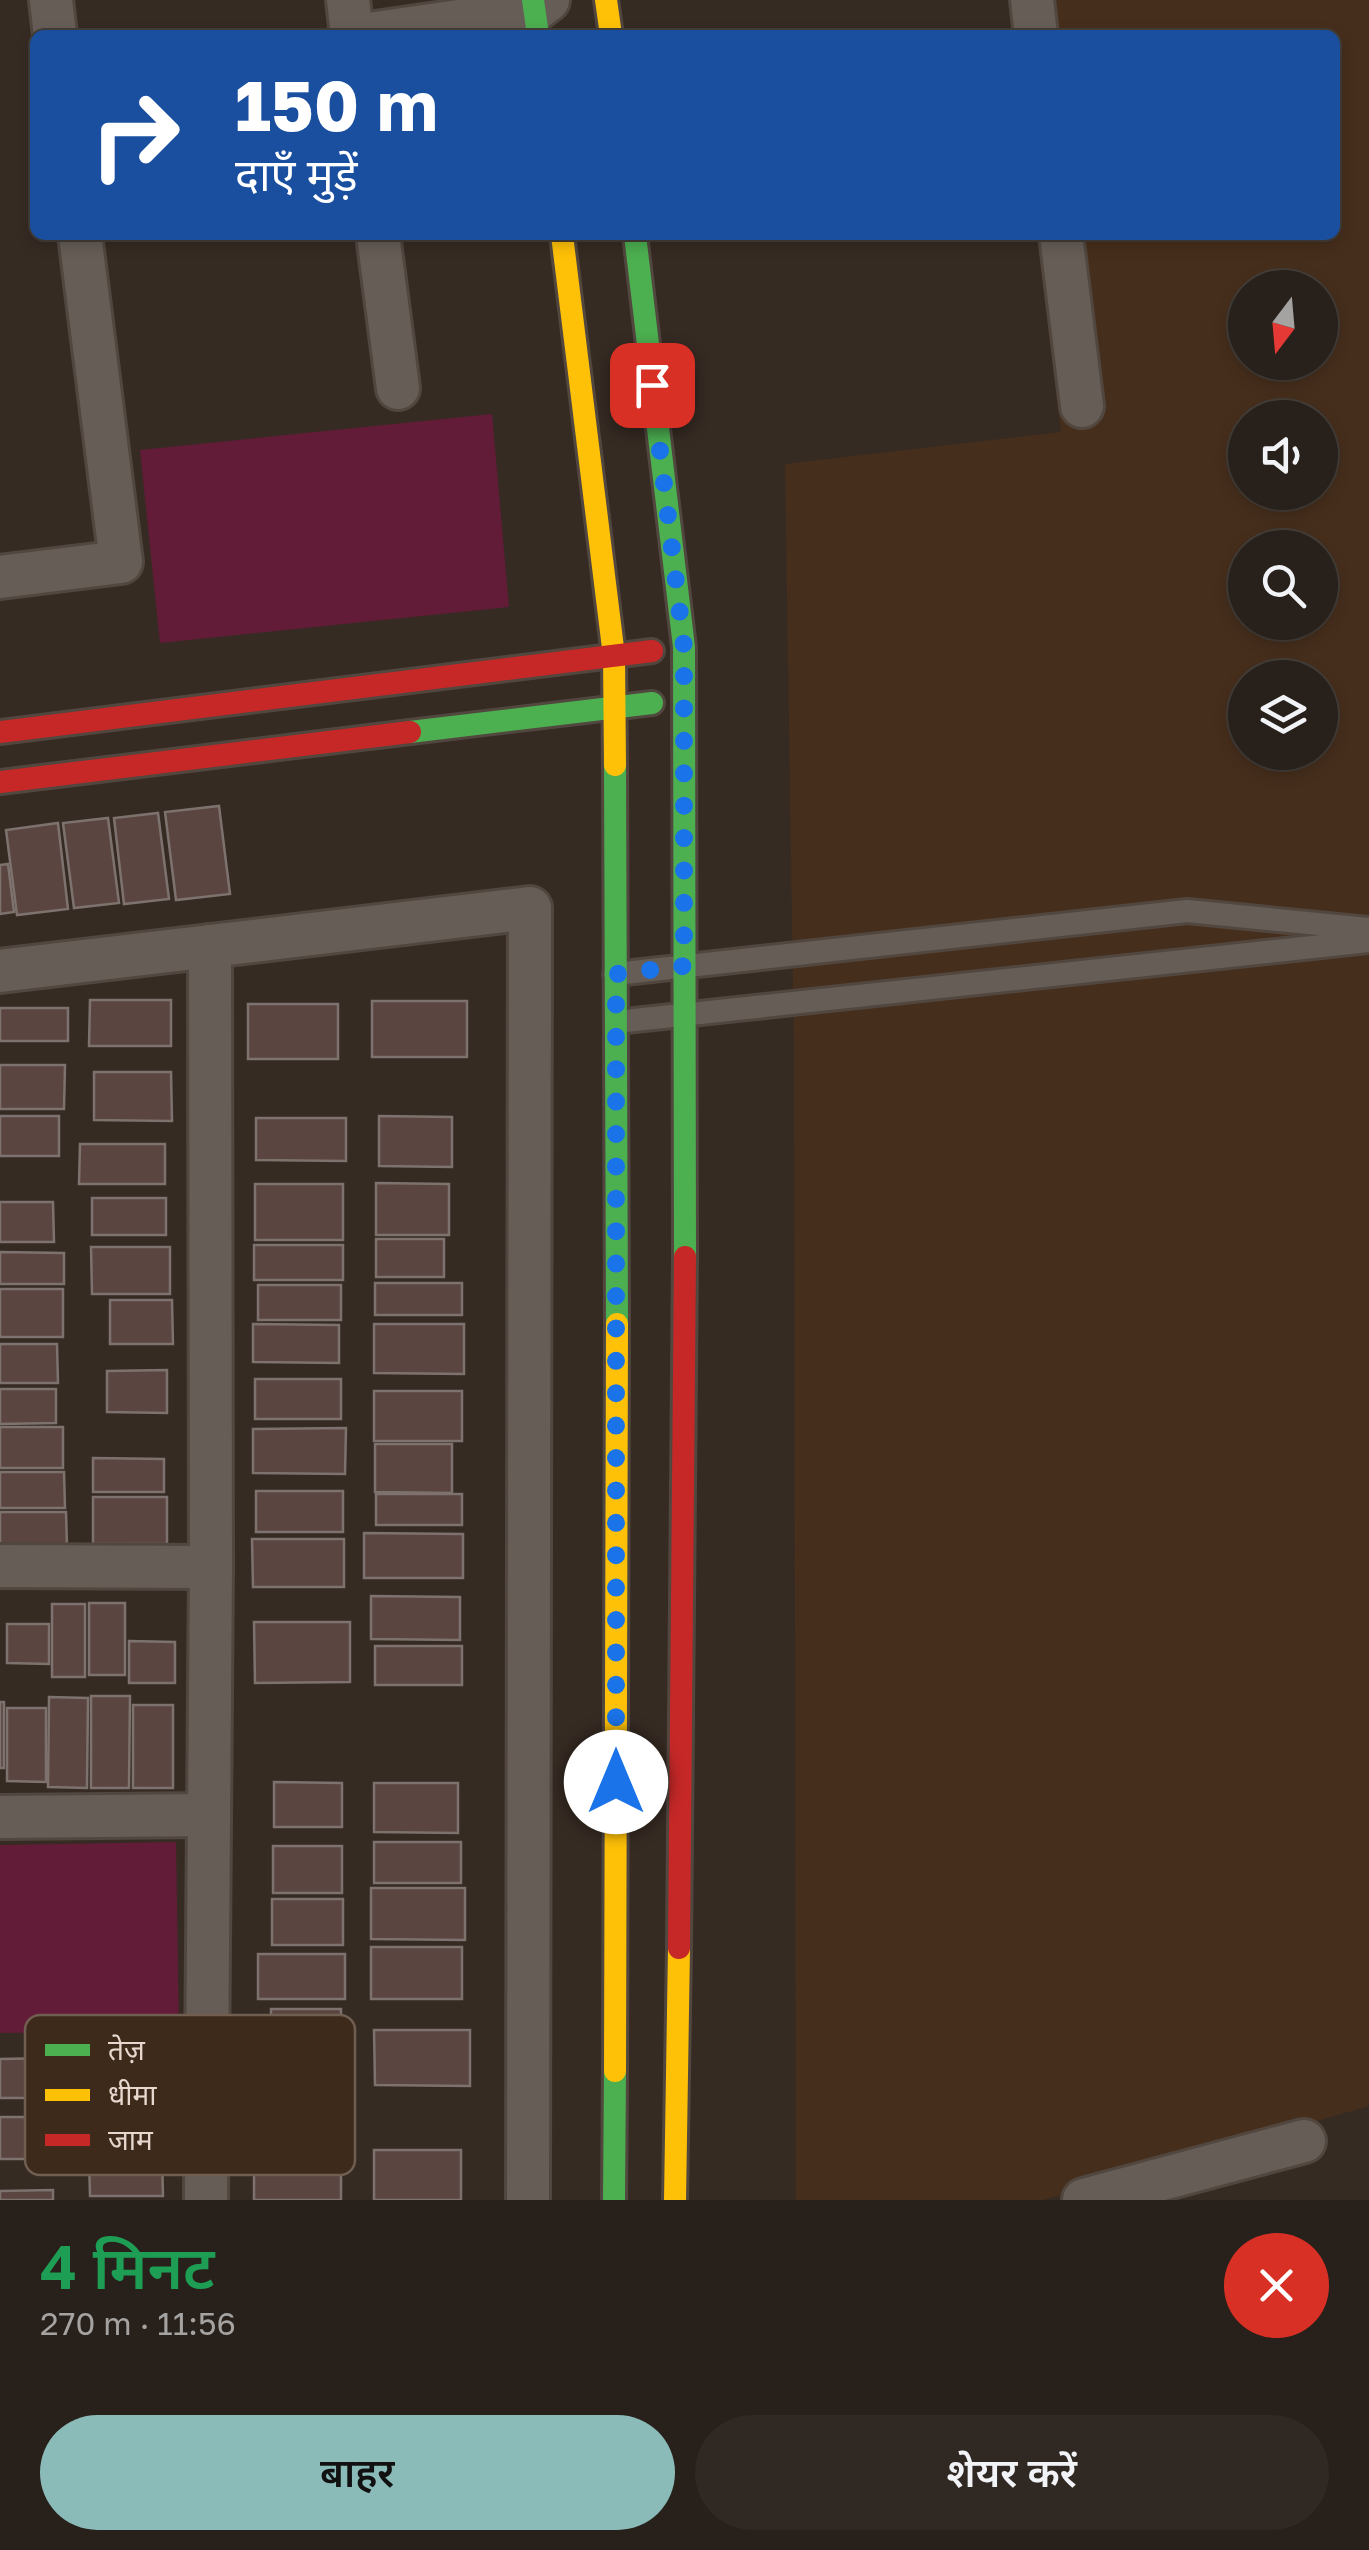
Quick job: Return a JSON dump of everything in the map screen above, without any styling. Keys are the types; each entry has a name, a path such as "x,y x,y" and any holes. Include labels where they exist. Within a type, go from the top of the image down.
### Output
{"street":[{"path":"51,0 54,30"},
{"path":"348,0 351,30"},
{"path":"606,0 610,30"},
{"path":"1032,0 1035,30"},
{"path":"381,30 451,11 539,11"},
{"path":"0,576 122,562 81,240"},
{"path":"379,240 398,388"},
{"path":"563,240 614,656 618,1516 614,2200"},
{"path":"636,240 684,647 684,1480 675,2200"},
{"path":"1062,240 1082,406"},
{"path":"0,732 684,647"},
{"path":"0,782 684,699"},
{"path":"0,971 530,908 528,2200"},
{"path":"207,2015 210,946"},
{"path":"0,1566 211,1567"},
{"path":"0,1816 208,1815"},
{"path":"1084,2200 1304,2141"},
{"path":"206,2175 206,2200"}],"lane":[{"path":"616,974 1187,911 1369,928"},
{"path":"616,1022 1369,940"}],"shaded area":[{"path":"1008,0 1369,0 1369,2106 1043,2200 796,2200 794,1054 785,464 1061,432 1038,240 1340,240 1340,30 1012,30"},
{"path":"492,414 509,607 160,643 140,450"},
{"path":"176,1842 179,2015 25,2015 25,2033 0,2033 0,1845"}],"building":[{"path":"219,806 230,894 176,900 165,812"},
{"path":"158,813 169,899 124,904 114,818"},
{"path":"108,818 119,903 74,908 63,823"},
{"path":"58,823 68,909 17,915 6,830"},
{"path":"8,864 14,912 0,914 0,865"},
{"path":"90,1000 171,1000 171,1046 89,1046"},
{"path":"372,1001 467,1001 467,1057 372,1057"},
{"path":"248,1004 338,1004 338,1059 248,1059"},
{"path":"0,1008 68,1008 68,1041 0,1041"},
{"path":"0,1065 65,1065 64,1109 0,1109"},
{"path":"94,1072 171,1072 172,1121 94,1120"},
{"path":"0,1116 59,1116 59,1156 0,1156"},
{"path":"379,1116 452,1117 452,1167 379,1166"},
{"path":"256,1118 346,1118 346,1161 256,1160"},
{"path":"80,1144 165,1144 165,1184 79,1184"},
{"path":"376,1183 449,1184 449,1235 376,1235"},
{"path":"255,1184 343,1184 343,1240 255,1240"},
{"path":"92,1198 166,1198 166,1235 92,1235"},
{"path":"0,1202 53,1202 54,1242 0,1242"},
{"path":"376,1239 444,1239 444,1277 376,1277"},
{"path":"254,1245 343,1245 343,1280 254,1280"},
{"path":"91,1247 170,1247 170,1294 92,1294"},
{"path":"0,1252 64,1253 64,1284 0,1284"},
{"path":"375,1283 462,1283 462,1315 375,1315"},
{"path":"258,1285 341,1285 341,1320 258,1320"},
{"path":"0,1289 63,1289 63,1337 0,1337"},
{"path":"110,1300 172,1300 173,1344 110,1344"},
{"path":"253,1324 339,1325 339,1363 253,1362"},
{"path":"374,1324 464,1324 464,1374 374,1373"},
{"path":"0,1344 57,1344 58,1383 0,1383"},
{"path":"167,1370 167,1413 107,1412 107,1371"},
{"path":"255,1379 341,1379 341,1419 255,1419"},
{"path":"0,1389 56,1389 56,1423 0,1424"},
{"path":"374,1391 462,1391 462,1441 374,1441"},
{"path":"0,1427 63,1427 63,1468 0,1468"},
{"path":"346,1428 345,1474 253,1473 253,1429"},
{"path":"375,1444 452,1444 452,1493 375,1492"},
{"path":"93,1458 164,1459 164,1492 93,1492"},
{"path":"0,1472 64,1472 65,1508 0,1508"},
{"path":"256,1491 343,1491 343,1532 256,1532"},
{"path":"376,1494 462,1494 462,1525 376,1525"},
{"path":"93,1497 167,1497 167,1544 93,1544"},
{"path":"0,1512 66,1512 67,1546 0,1546"},
{"path":"364,1533 463,1534 463,1578 364,1578"},
{"path":"252,1539 344,1539 344,1587 253,1587"},
{"path":"371,1596 460,1597 460,1640 371,1639"},
{"path":"89,1603 125,1603 125,1675 89,1675"},
{"path":"52,1604 85,1604 85,1677 52,1677"},
{"path":"254,1622 350,1622 350,1682 255,1683"},
{"path":"7,1624 49,1624 49,1664 7,1663"},
{"path":"129,1641 175,1642 175,1683 129,1683"},
{"path":"375,1646 462,1646 462,1685 375,1685"},
{"path":"91,1696 130,1696 129,1788 91,1788"},
{"path":"49,1697 88,1698 87,1788 48,1787"},
{"path":"0,1702 4,1702 4,1768 0,1768"},
{"path":"133,1705 173,1705 173,1788 133,1788"},
{"path":"7,1708 46,1708 46,1782 7,1781"},
{"path":"274,1782 342,1783 342,1827 274,1827"},
{"path":"374,1783 458,1783 458,1833 374,1832"},
{"path":"374,1842 461,1842 461,1883 374,1883"},
{"path":"273,1846 342,1846 342,1893 273,1893"},
{"path":"371,1888 465,1888 465,1940 371,1939"},
{"path":"272,1899 343,1899 343,1945 272,1945"},
{"path":"371,1947 462,1947 462,1999 371,1999"},
{"path":"258,1954 345,1954 345,1999 258,1999"},
{"path":"271,2009 341,2009 341,2015 271,2015"},
{"path":"374,2030 470,2030 470,2086 375,2085"},
{"path":"0,2059 25,2059 25,2098 0,2098"},
{"path":"0,2117 25,2117 25,2159 0,2159"},
{"path":"374,2150 461,2150 461,2200 374,2200"},
{"path":"89,2175 162,2175 163,2196 90,2196"},
{"path":"254,2175 341,2175 341,2200 254,2200"},
{"path":"53,2190 53,2200 0,2200 0,2191"}],"traffic: fast":[{"path":"533,0 537,30"},
{"path":"636,240 684,647 685,1257"},
{"path":"410,732 652,703"},
{"path":"615,765 617,1324"},
{"path":"614,2200 615,2071"}],"traffic: slow":[{"path":"606,0 610,30"},
{"path":"563,240 614,656 615,765"},
{"path":"615,2071 617,1324"},
{"path":"675,2200 679,1948"}],"traffic: jam":[{"path":"0,732 652,651"},
{"path":"0,782 410,732"},
{"path":"679,1948 685,1257"}],"route":[{"path":"616,1782 616,974 684,966 684,647 652,385"}]}
